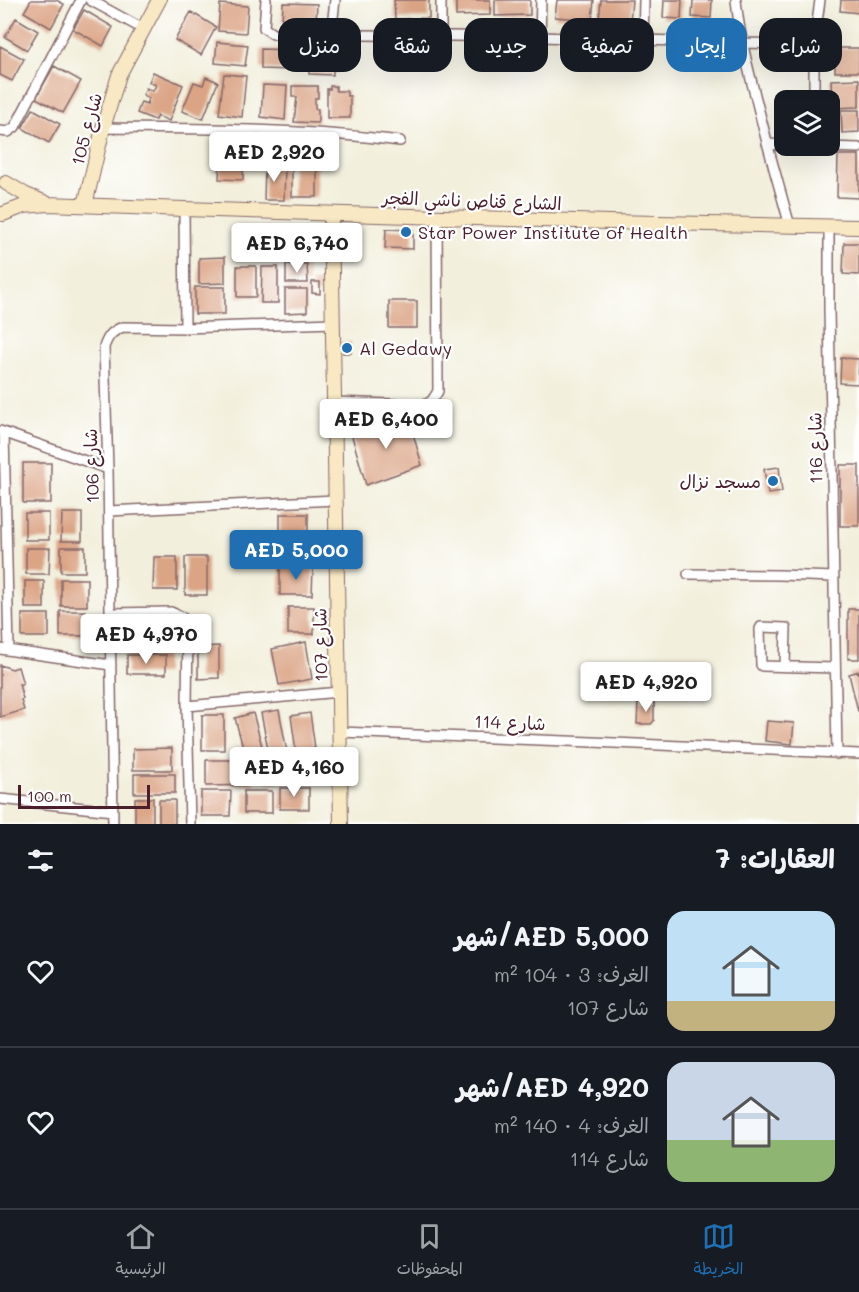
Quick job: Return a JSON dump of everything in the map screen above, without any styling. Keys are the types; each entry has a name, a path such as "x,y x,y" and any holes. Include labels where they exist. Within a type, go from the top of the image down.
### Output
{"street":[{"path":"0,131 8,132 15,127 81,0"},
{"path":"90,0 143,29"},
{"name":"شارع 105","path":"85,206 103,128 119,75 159,0"},
{"path":"266,0 264,28 273,34 278,34"},
{"path":"333,18 335,0"},
{"path":"441,0 441,18"},
{"path":"541,18 542,0"},
{"path":"644,0 644,18"},
{"path":"736,0 738,18"},
{"path":"818,18 820,0"},
{"path":"747,65 766,144 790,226"},
{"path":"814,72 814,90"},
{"path":"103,128 291,131 400,141"},
{"path":"766,144 774,144"},
{"path":"840,147 859,148"},
{"path":"1,215 7,209 11,196 3,180"},
{"name":"الشارع قناص ناشي الفجر","path":"3,180 26,195 48,204"},
{"name":"الشارع قناص ناشي الفجر","path":"1,215 24,206 48,204 331,214 859,227"},
{"path":"184,209 185,328"},
{"name":"شارع 107","path":"331,214 341,824"},
{"path":"334,402 427,405 434,400 438,391 436,216"},
{"name":"شارع 116","path":"829,227 837,754"},
{"name":"شارع 106","path":"113,824 111,613 104,347 108,338 123,327 185,328 333,323"},
{"path":"108,469 2,432 4,650 111,665"},
{"path":"109,511 336,500"},
{"path":"688,574 834,577"},
{"path":"111,613 171,612 182,617 188,627 187,706 190,824"},
{"path":"785,666 786,628 761,627 760,665 785,666 835,668"},
{"path":"187,706 339,692"},
{"name":"شارع 114","path":"339,732 859,754"},
{"path":"0,799 113,811"}],"building":[{"path":"31,0 56,0 64,4 51,28 24,12"},
{"path":"394,0 429,0 429,18 395,18"},
{"path":"456,0 490,0 490,15 456,16"},
{"path":"495,0 530,0 530,15 495,16"},
{"path":"557,0 594,0 592,18 555,17"},
{"path":"601,0 632,0 630,18 599,18"},
{"path":"664,0 682,0 681,18 663,18"},
{"path":"693,0 712,0 711,18 692,17"},
{"path":"841,0 859,0 859,13 840,11"},
{"path":"283,3 317,4 316,18 282,18"},
{"path":"220,4 248,6 246,33 218,31"},
{"path":"84,10 113,27 103,46 73,29"},
{"path":"191,12 216,27 201,55 175,40"},
{"path":"16,18 38,31 27,50 5,37"},
{"path":"217,42 248,45 245,66 215,63"},
{"path":"0,46 24,59 12,81 0,75"},
{"path":"842,48 859,48 859,72 842,72"},
{"path":"261,49 278,50 278,70 261,69"},
{"path":"54,66 81,81 63,113 36,98"},
{"path":"153,72 183,85 169,121 157,116 155,120 137,113 141,102 147,104 149,98 143,95 146,88 153,91 156,85 149,82"},
{"path":"309,72 333,72 333,75 309,74"},
{"path":"224,74 246,76 242,117 219,114"},
{"path":"206,77 218,82 203,119 182,111 194,82 203,85"},
{"path":"859,79 859,107 840,108 840,90 831,90 831,80"},
{"path":"263,85 287,86 285,120 261,117"},
{"path":"292,86 318,86 315,109 318,109 318,123 294,122 297,97 292,97"},
{"path":"330,86 336,86 336,91 347,91 347,96 350,96 350,118 327,118 327,89 330,89"},
{"path":"33,109 60,124 49,143 22,128"},
{"path":"841,110 859,110 859,132 842,133"},
{"path":"221,137 244,138 243,180 219,179"},
{"path":"859,155 859,198 837,197 838,156"},
{"path":"292,165 317,165 317,197 292,197"},
{"path":"265,166 285,167 284,200 264,200"},
{"path":"386,229 413,230 413,249 385,248"},
{"path":"238,232 268,232 268,257 238,257"},
{"path":"278,237 306,237 306,259 278,259"},
{"path":"844,243 859,243 859,275 843,274"},
{"path":"225,257 225,283 199,284 199,258"},
{"path":"286,264 307,264 308,283 286,283"},
{"path":"237,266 256,266 256,297 237,297"},
{"path":"262,267 278,267 278,303 261,303"},
{"path":"312,282 320,282 320,294 312,293"},
{"path":"195,287 225,287 225,314 195,314"},
{"path":"285,289 307,289 307,312 285,313"},
{"path":"389,301 417,301 417,328 389,328"},
{"name":"Al Gedawy","path":"343,342 351,342 351,353 343,353"},
{"path":"841,358 859,359 858,384 840,383"},
{"path":"408,416 422,465 366,485 351,433"},
{"path":"23,463 51,463 51,503 23,503"},
{"path":"840,465 859,465 859,526 840,526"},
{"name":"مسجد نزال","path":"779,467 782,492 768,494 764,469"},
{"path":"25,513 49,513 49,540 25,540"},
{"path":"62,513 82,513 82,541 61,541"},
{"path":"280,514 308,514 308,536 280,536"},
{"path":"280,540 308,540 308,561 280,561"},
{"path":"61,547 85,547 85,572 61,572"},
{"path":"26,548 50,548 49,574 26,574"},
{"path":"154,557 177,557 177,590 153,590"},
{"path":"185,557 207,557 207,595 185,595"},
{"path":"280,567 313,568 312,595 280,595"},
{"path":"61,579 87,579 87,606 61,606"},
{"path":"25,581 44,581 44,608 25,608"},
{"path":"288,607 314,607 314,634 288,634"},
{"path":"848,609 859,609 859,659 848,659"},
{"path":"60,611 86,611 86,636 60,636"},
{"path":"22,614 49,614 49,637 22,637"},
{"path":"128,622 168,622 168,651 128,651"},
{"path":"306,642 312,679 279,685 272,649"},
{"path":"219,646 219,678 198,679 198,647"},
{"path":"127,655 166,655 166,674 127,674"},
{"path":"0,665 12,669 18,667 23,684 19,684 24,710 0,717"},
{"path":"859,671 859,711 858,711 849,674"},
{"path":"638,702 654,702 654,721 651,724 637,724"},
{"path":"279,710 287,752 269,755 261,713"},
{"path":"253,713 263,750 245,755 235,718"},
{"path":"310,713 315,748 296,751 291,716"},
{"path":"202,715 224,715 224,750 202,750"},
{"path":"767,721 794,723 792,744 765,741"},
{"path":"172,748 172,770 133,770 133,749"},
{"path":"306,754 321,754 321,764 306,764"},
{"path":"206,760 256,760 255,785 206,786"},
{"path":"267,763 300,763 300,783 267,783"},
{"path":"134,774 175,774 175,793 134,793"},
{"path":"280,788 309,788 309,809 280,809"},
{"path":"201,791 231,791 230,816 201,816"},
{"path":"244,791 272,791 272,813 244,813"},
{"path":"135,798 153,798 153,824 135,824"},
{"path":"159,800 175,800 175,824 159,824"}],"place":[{"name":"Star Power Institute of Health","path":"406,232"},
{"name":"Al Gedawy","path":"347,348"},
{"name":"مسجد نزال","path":"773,481"}]}
